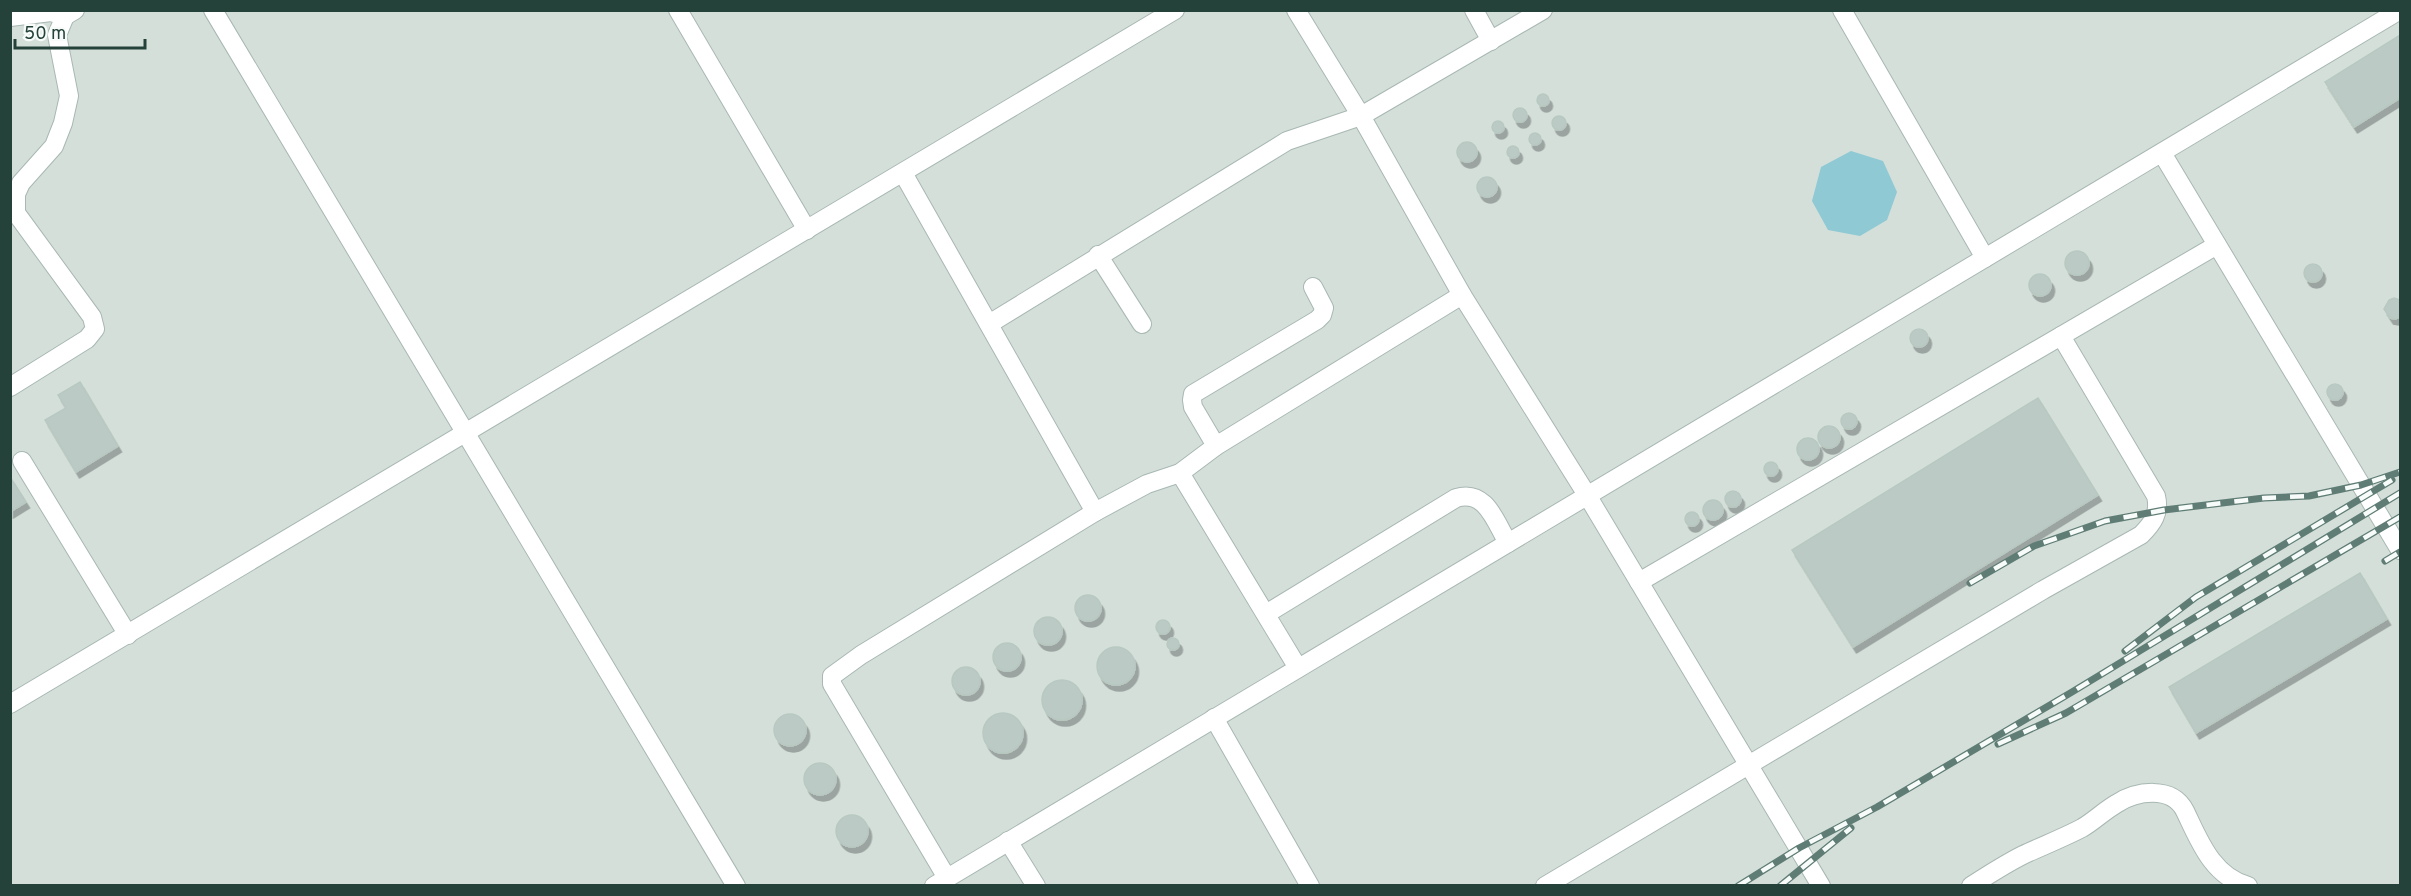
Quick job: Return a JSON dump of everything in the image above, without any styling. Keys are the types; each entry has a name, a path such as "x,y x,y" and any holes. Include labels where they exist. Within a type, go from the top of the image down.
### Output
{"lane":[{"path":"213,10 736,885"},
{"path":"678,10 807,230"},
{"path":"10,704 1175,10"},
{"path":"1296,10 1361,116 1462,295 1587,495 1821,885"},
{"path":"1474,10 1491,41"},
{"path":"988,324 1287,141 1361,116 1543,10"},
{"path":"1842,10 1985,258"},
{"path":"1462,295 1216,446 1180,473 1147,484 1095,512 861,655 832,676 832,684 941,882 2400,10"},
{"path":"10,18 51,12 70,13 57,34 69,96 63,123 54,146 21,183 16,194 16,213 92,317 95,329 87,339 10,387"},
{"path":"2162,153 2400,550"},
{"path":"903,173 1095,512"},
{"path":"1639,582 2217,245"},
{"path":"1098,255 1142,324"},
{"path":"1216,446 1193,407 1193,394 1317,320 1324,308 1313,286"},
{"path":"1545,885 2043,590 2141,535 2154,522 2158,506 2156,496 2061,336"},
{"path":"22,461 128,635"},
{"path":"1180,473 1298,668"},
{"path":"1266,614 1456,498 1467,495 1477,497 1485,505 1508,543"},
{"path":"1214,718 1310,885"},
{"path":"1971,885 2021,856 2082,828 2118,802 2143,794 2165,793 2179,801 2197,840 2208,856 2226,875 2247,885"},
{"path":"1008,842 1036,885"}],"shaded area":[{"path":"11,11 2400,11 2400,885 11,885"}],"water":[{"path":"1851,151 1883,161 1897,192 1887,220 1860,236 1828,230 1812,201 1821,167"}],"building":[{"path":"2400,35 2400,98 2354,127 2325,82"},
{"path":"1545,94 1548,95 1548,105 1541,106 1538,105 1537,98 1538,95"},
{"path":"1520,108 1525,110 1527,115 1525,120 1520,122 1515,120 1513,115 1515,110"},
{"path":"1559,116 1564,118 1566,123 1564,128 1559,130 1554,128 1552,123 1554,118"},
{"path":"1500,121 1504,127 1500,133 1496,133 1492,125"},
{"path":"1537,133 1541,139 1537,145 1533,145 1529,137"},
{"path":"1467,142 1474,145 1477,152 1474,159 1467,162 1460,159 1457,152 1460,145"},
{"path":"1515,146 1518,147 1518,157 1511,158 1508,157 1507,150 1508,147"},
{"path":"1487,177 1494,180 1497,187 1494,194 1487,197 1480,194 1477,187 1480,180"},
{"path":"2077,251 2086,254 2089,263 2086,272 2077,275 2068,272 2065,263 2068,254"},
{"path":"2309,264 2317,264 2322,269 2320,280 2309,282 2304,277 2304,269"},
{"path":"2036,274 2044,274 2051,281 2051,289 2044,296 2036,296 2029,289 2029,281"},
{"path":"2394,298 2400,300 2400,317 2395,319 2390,318 2384,309 2389,300"},
{"path":"1915,329 1923,329 1928,334 1926,345 1915,347 1910,342 1910,334"},
{"path":"80,382 118,446 76,472 45,420 66,408 58,395"},
{"path":"2332,384 2338,384 2343,392 2341,398 2332,400 2327,395 2327,389"},
{"path":"2038,398 2098,495 1853,647 1792,550"},
{"path":"1849,413 1857,421 1849,429 1841,421"},
{"path":"1829,426 1837,429 1840,437 1837,445 1829,448 1821,445 1818,437 1821,429"},
{"path":"1808,438 1816,441 1819,449 1816,457 1808,460 1800,457 1797,449 1800,441"},
{"path":"1768,462 1774,462 1778,469 1774,476 1768,476 1764,472 1764,466"},
{"path":"10,477 26,502 10,512"},
{"path":"1733,491 1739,493 1741,499 1739,505 1733,507 1727,505 1725,499 1727,493"},
{"path":"1713,500 1720,503 1723,510 1720,517 1713,520 1706,517 1703,510 1706,503"},
{"path":"1689,512 1695,512 1699,519 1695,526 1689,526 1685,522 1685,516"},
{"path":"2360,573 2387,619 2196,733 2169,687"},
{"path":"1088,595 1097,599 1101,608 1097,617 1088,621 1079,617 1075,608 1079,599"},
{"path":"1048,617 1058,621 1062,631 1058,641 1048,645 1038,641 1034,631 1038,621"},
{"path":"1163,620 1168,622 1170,627 1168,632 1163,634 1158,632 1156,627 1158,622"},
{"path":"1175,638 1178,639 1178,649 1171,650 1168,649 1167,642 1168,639"},
{"path":"1007,643 1017,647 1021,657 1017,667 1007,671 997,667 993,657 997,647"},
{"path":"1116,647 1130,652 1135,666 1130,680 1116,685 1102,680 1097,666 1102,652"},
{"path":"966,667 976,671 980,681 976,691 966,695 956,691 952,681 956,671"},
{"path":"1062,680 1076,686 1082,700 1076,714 1062,720 1048,714 1042,700 1048,686"},
{"path":"1003,713 1017,719 1023,733 1017,747 1003,753 989,747 983,733 989,719"},
{"path":"790,714 801,719 806,730 801,741 790,746 779,741 774,730 779,719"},
{"path":"820,763 831,768 836,779 831,790 820,795 809,790 804,779 809,768"},
{"path":"852,815 863,820 868,831 863,842 852,847 841,842 836,831 841,820"}],"railway":[{"path":"1970,583 2034,546 2105,521 2164,510 2264,498 2309,496 2361,485 2400,472"},
{"path":"2125,651 2196,597 2392,480"},
{"path":"1738,886 1799,848 1877,807 2072,692 2400,493"},
{"path":"1998,744 2066,713 2400,517"},
{"path":"2385,561 2400,552"},
{"path":"1780,886 1851,828"}]}
